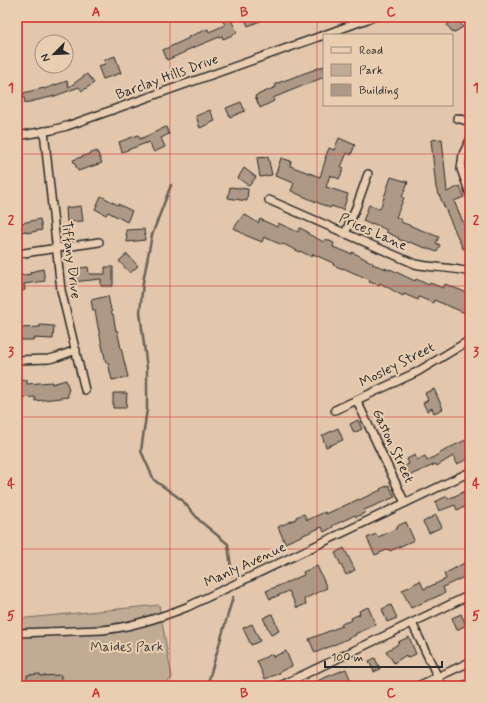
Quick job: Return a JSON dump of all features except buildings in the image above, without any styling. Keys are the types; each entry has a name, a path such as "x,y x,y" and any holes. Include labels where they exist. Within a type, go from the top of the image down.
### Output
{"street":[{"name":"Barclay Hills Drive","path":"327,34 373,17"},
{"name":"Barclay Hills Drive","path":"17,136 44,132 95,117 323,35"},
{"path":"457,118 470,122"},
{"name":"Tiffany Drive","path":"44,132 60,290 85,390"},
{"path":"470,140 463,154 461,169 470,194"},
{"path":"345,234 368,174"},
{"name":"Prices Lane","path":"269,200 415,264 459,269 470,272"},
{"path":"17,254 99,242"},
{"name":"Mosley Street","path":"335,410 417,372 470,340"},
{"path":"17,360 49,359 76,350"},
{"name":"Gaston Street","path":"357,401 405,503"},
{"name":"Manly Avenue","path":"17,633 102,630 136,624 160,617 187,607 470,472"},
{"path":"280,686 470,595"},
{"path":"412,623 442,686"},
{"path":"418,686 470,662"}],"green space":[{"name":"Maides Park","path":"159,605 172,678 162,686 17,686 17,619"}],"waterway":[{"path":"171,185 152,235 143,282 140,312 147,369 147,409 141,451 154,480 182,500 200,521 228,544 232,576"},
{"path":"207,686 233,597"}]}
